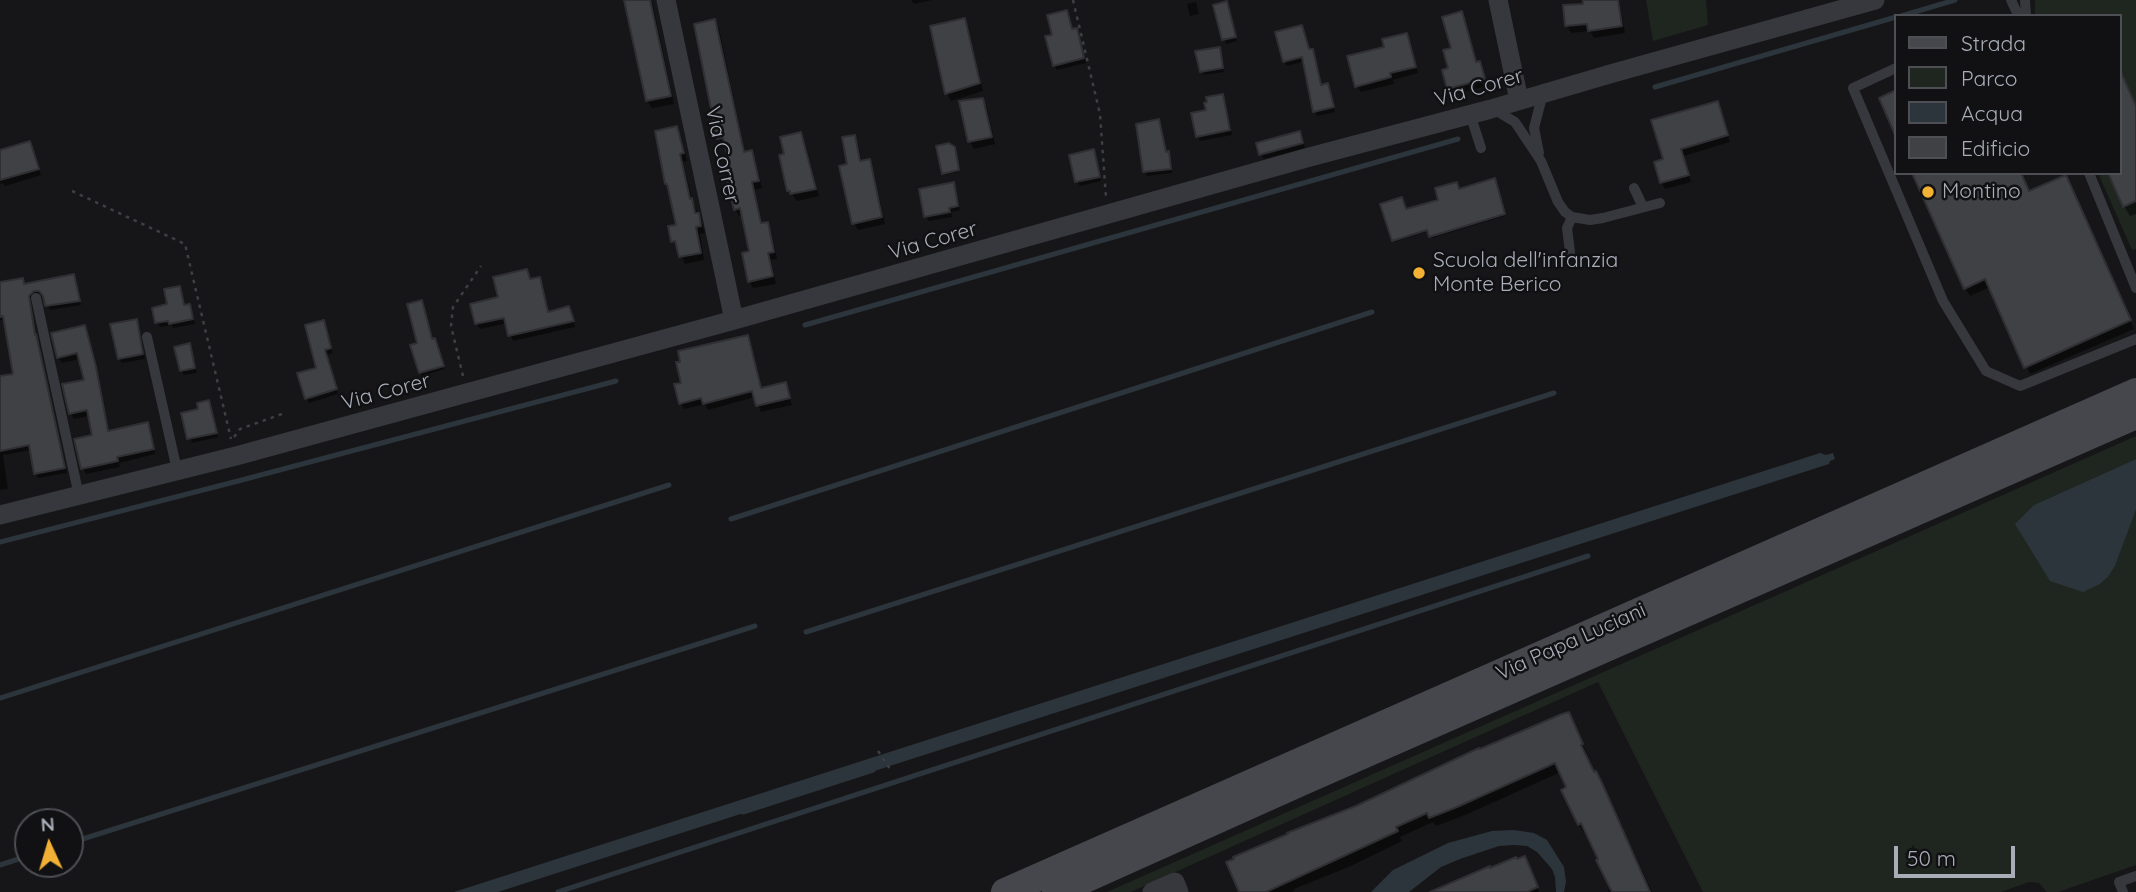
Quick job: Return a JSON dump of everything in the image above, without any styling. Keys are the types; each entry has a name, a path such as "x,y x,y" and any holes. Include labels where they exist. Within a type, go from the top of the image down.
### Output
{"main road":[{"name":"Via Papa Luciani","path":"1005,892 2136,392"},
{"name":"Via Papa Luciani","path":"1056,892 2136,415"}],"street":[{"name":"Via Correr","path":"666,0 734,320"},
{"path":"1498,0 1523,107"},
{"name":"Via Corer","path":"0,515 179,471 233,448 468,393 1470,114 1491,109 1523,107 1543,93 1875,0"},
{"path":"1152,892 1175,882 1179,892"}],"lane":[{"path":"1895,68 1853,88 1943,301 1986,371 2020,386 2136,339"},
{"path":"1534,128 1543,93"},
{"path":"1516,122 1523,107"},
{"path":"1523,107 1534,128 1541,161"},
{"path":"1491,109 1516,122 1541,161 1558,202 1565,212 1572,216 1590,220 1603,218 1660,202"},
{"path":"1470,114 1480,148"},
{"path":"2091,175 2136,288"},
{"path":"1634,188 1643,208"},
{"path":"1570,252 1567,228 1572,216"},
{"path":"36,298 79,496"},
{"path":"147,337 179,471"},
{"path":"2123,892 2119,881 2136,876"}],"path":[{"path":"1073,0 1100,114 1107,215"},
{"path":"72,191 185,244 233,448"},
{"path":"468,393 451,326 453,307 481,265"},
{"path":"233,448 240,429 282,414"},
{"path":"878,751 890,769"}],"green space":[{"path":"1646,0 1706,0 1708,25 1653,41"},
{"path":"2035,0 2136,0 2136,106 2122,74 2122,14 2035,14"},
{"path":"2099,175 2109,175 2123,207 2136,201 2136,249 2132,250"},
{"path":"2136,436 2136,459 2035,505 2100,584 2115,566 2136,510 2136,865 2058,892 2047,892 2039,883 2029,882 2001,892 1703,892 1598,682 1131,892 1107,892"}],"water":[{"path":"1820,453 1833,453 1835,459 1829,464 498,892 454,892"},
{"path":"2136,459 2136,510 2115,566 2108,577 2083,592 2050,581 2015,524 2034,505"},
{"path":"1492,831 1534,833 1547,840 1564,867 1564,892 1556,892 1552,869 1537,852 1527,846 1514,845 1499,846 1441,867 1409,892 1371,892 1393,870 1448,843"}],"building":[{"path":"624,0 650,0 671,96 646,101"},
{"path":"1583,0 1618,0 1622,26 1588,31 1587,24 1565,26 1563,5 1583,4"},
{"path":"1227,1 1236,37 1222,40 1213,5"},
{"path":"1067,10 1072,29 1077,28 1084,58 1053,66 1045,36 1052,35 1047,15"},
{"path":"1462,11 1476,62 1480,61 1485,79 1447,89 1442,70 1448,68 1443,50 1451,48 1442,17"},
{"path":"965,18 980,83 945,94 930,26"},
{"path":"715,19 744,152 752,150 759,181 752,182 761,223 768,222 774,252 768,253 773,276 748,282 742,253 749,251 740,208 734,210 727,181 733,179 723,138 717,139 694,24"},
{"path":"1302,25 1309,49 1313,49 1321,85 1328,83 1334,107 1313,112 1302,57 1283,62 1275,32"},
{"path":"1407,33 1416,67 1390,73 1391,77 1355,87 1347,56 1384,47 1382,39"},
{"path":"1220,47 1223,68 1200,72 1195,51"},
{"path":"2122,74 2136,106 2136,201 2123,207 2109,175 2122,175"},
{"path":"1895,90 1895,135 1879,98"},
{"path":"1223,94 1230,130 1196,137 1191,113 1206,110 1206,97"},
{"path":"983,98 992,137 968,142 959,101"},
{"path":"1718,101 1728,135 1681,149 1689,175 1660,183 1654,162 1663,159 1651,120"},
{"path":"1159,119 1166,152 1169,151 1171,169 1143,172 1136,124"},
{"path":"677,126 684,153 680,154 690,199 692,198 695,213 699,213 701,226 696,227 701,253 679,257 675,241 671,242 668,226 676,225 655,131"},
{"path":"1300,131 1303,143 1259,155 1256,143"},
{"path":"801,132 816,189 790,194 779,155 784,154 780,137"},
{"path":"855,135 860,161 870,159 882,217 852,224 839,166 847,164 842,137"},
{"path":"30,141 39,169 0,180 0,150"},
{"path":"949,143 955,147 959,170 942,174 936,146"},
{"path":"1094,149 1100,177 1075,182 1069,155"},
{"path":"1913,175 2022,175 2029,191 2066,175 2131,320 2024,368 1985,279 1964,289"},
{"path":"1495,178 1505,214 1429,237 1427,230 1392,241 1380,204 1402,197 1406,209 1438,200 1435,188 1457,182 1459,189"},
{"path":"954,182 958,206 949,208 950,212 924,217 919,189"},
{"path":"527,269 530,279 540,277 548,312 569,306 574,321 508,336 504,318 475,324 470,304 498,297 493,277"},
{"path":"74,274 80,301 45,306 39,291 34,291 29,296 35,335 65,468 34,474 29,445 0,451 0,376 13,374 3,316 0,317 0,282 23,278 24,284"},
{"path":"180,286 184,305 190,304 193,319 169,324 168,321 155,323 152,308 167,304 164,289"},
{"path":"422,300 432,339 435,338 444,366 419,373 410,345 417,343 407,304"},
{"path":"137,319 143,354 118,359 110,324"},
{"path":"324,320 331,348 325,350 337,389 305,399 297,373 316,368 305,325"},
{"path":"85,325 108,431 148,422 154,449 81,469 74,439 92,435 87,410 69,414 62,384 84,380 77,353 57,358 51,333"},
{"path":"748,335 761,388 786,382 790,398 756,406 752,391 703,404 701,398 679,404 674,384 681,383 676,362 680,362 678,351"},
{"path":"190,343 195,368 180,371 174,347"},
{"path":"209,400 217,433 187,439 181,413 198,409 197,403"},
{"path":"1569,712 1583,744 1581,745 1602,783 1650,892 1612,892 1581,823 1578,825 1561,790 1566,787 1555,763 1429,818 1427,813 1396,827 1398,831 1266,892 1239,892 1226,862 1234,859 1233,857 1356,806 1479,748"},
{"path":"1525,856 1538,887 1527,892 1430,892 1490,866"}],"waterway":[{"path":"1908,14 1955,0"},
{"path":"1655,87 1895,17"},
{"path":"805,325 1458,139"},
{"path":"731,519 1372,312"},
{"path":"0,542 616,381"},
{"path":"806,632 1554,393"},
{"path":"0,698 669,485"},
{"path":"558,892 1588,556"},
{"path":"84,839 755,626"},
{"path":"743,812 873,770"},
{"path":"0,865 14,860"}],"place":[{"name":"Montino","path":"1928,192"},
{"name":"Scuola dell'infanzia Monte Berico","path":"1419,273"}]}
